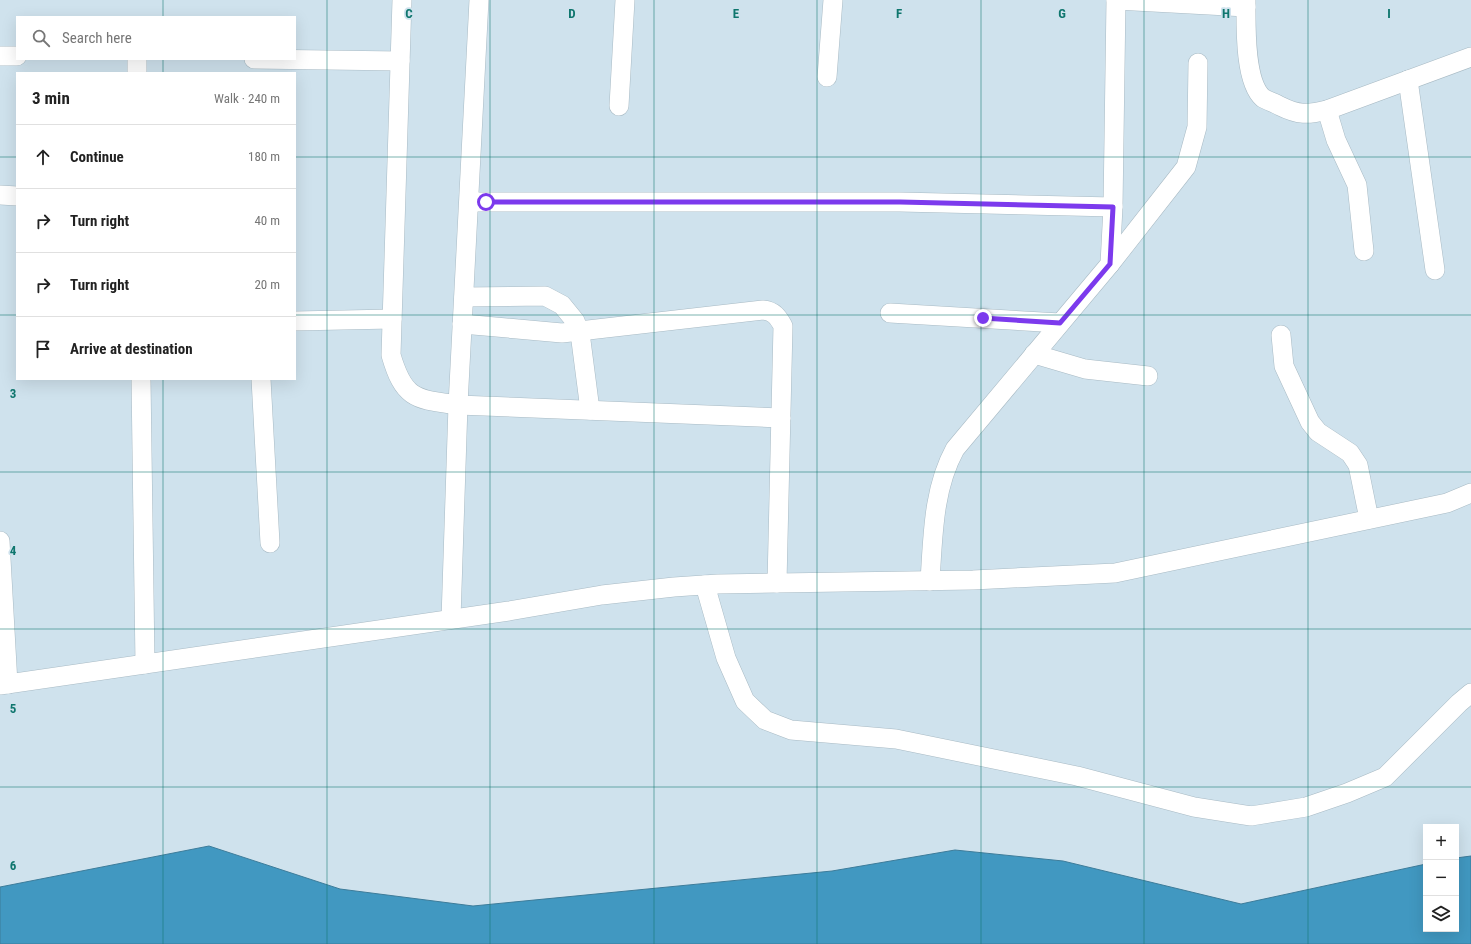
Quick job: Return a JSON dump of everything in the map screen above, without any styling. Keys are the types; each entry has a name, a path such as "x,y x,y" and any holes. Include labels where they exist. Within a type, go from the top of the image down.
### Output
{"street":[{"path":"402,0 391,355 398,378 409,392 422,400 458,405 780,418"},
{"path":"451,619 458,405 470,202 479,0"},
{"path":"620,106 625,0"},
{"path":"826,77 833,0"},
{"path":"1110,264 1113,207 1116,0 1246,4 1246,39 1251,76 1263,97 1286,109 1308,115 1327,110 1471,57"},
{"path":"0,56 16,56"},
{"path":"137,60 137,72"},
{"path":"252,60 252,72"},
{"path":"296,60 400,61"},
{"path":"930,581 933,525 940,487 947,463 955,449 1110,264 1186,167 1196,127 1198,63"},
{"path":"1408,80 1435,270"},
{"path":"1327,110 1336,140 1357,185 1364,251"},
{"path":"0,195 16,196"},
{"path":"470,202 900,202 1113,207"},
{"path":"464,297 545,296 562,305 575,321 580,333 590,410"},
{"path":"462,324 562,334 770,310 778,316 783,326 777,583"},
{"path":"890,312 1060,323"},
{"path":"296,321 392,319"},
{"path":"1281,335 1284,366 1310,422 1318,432 1350,453 1358,465 1369,520"},
{"path":"1034,354 1085,369 1148,376"},
{"path":"141,380 145,664"},
{"path":"261,380 270,543"},
{"path":"0,541 4,685 451,619 602,595 705,585 930,581 1115,573 1447,503 1471,493"},
{"path":"705,585 726,658 745,701 765,720 791,730 896,739 1077,776 1194,807 1251,816 1306,807 1347,793 1385,777 1458,703 1471,693"}],"water":[{"path":"209,846 340,889 473,906 832,871 955,850 1063,861 1241,904 1423,865 1423,932 1459,932 1459,858 1471,856 1471,944 0,944 0,887"}],"route":[{"path":"486,202 900,202 1113,207 1110,264 1060,323 983,318"}]}
